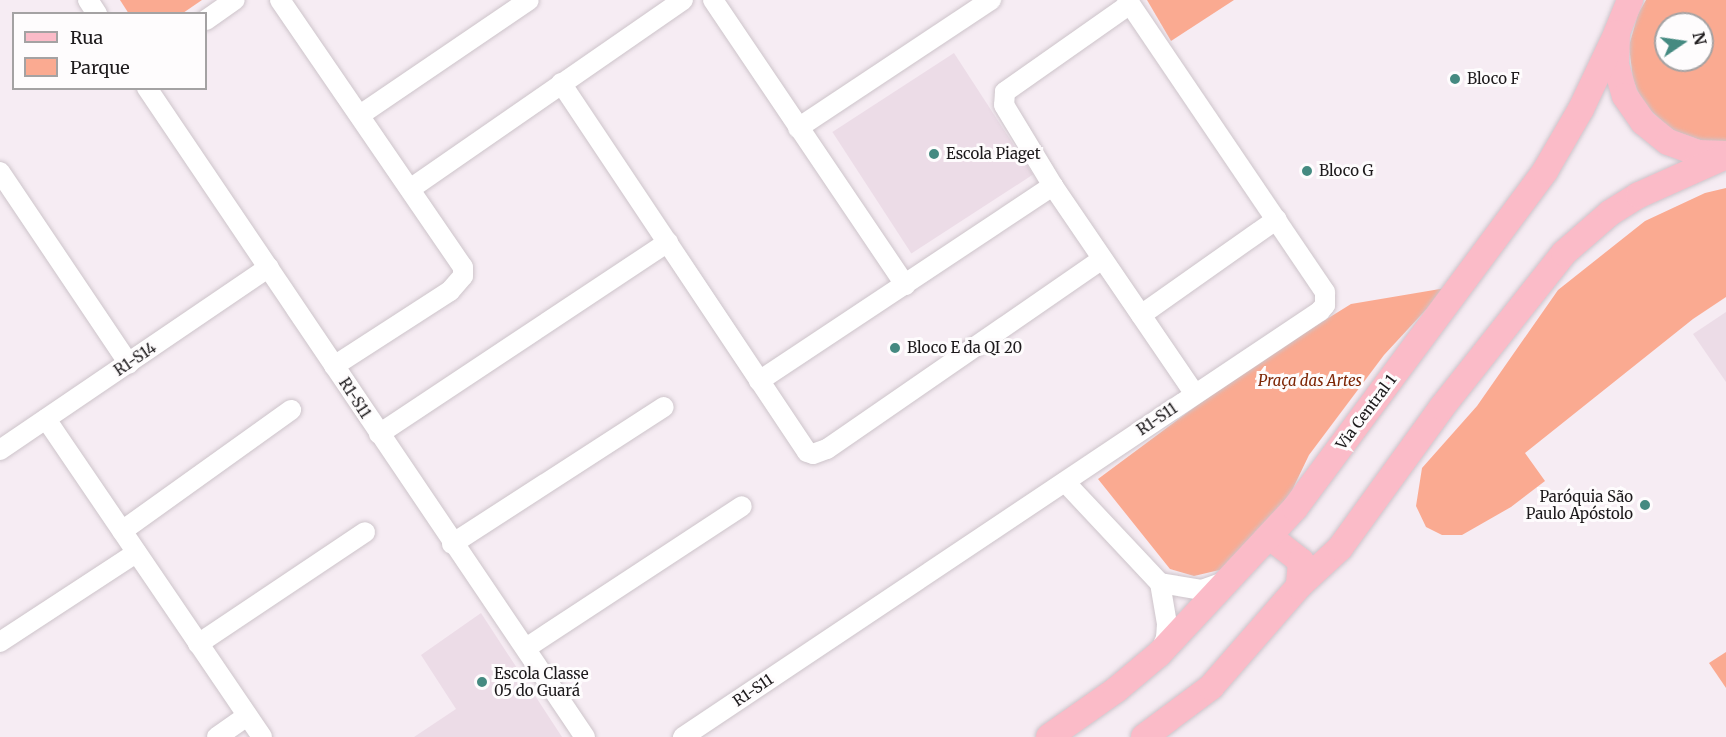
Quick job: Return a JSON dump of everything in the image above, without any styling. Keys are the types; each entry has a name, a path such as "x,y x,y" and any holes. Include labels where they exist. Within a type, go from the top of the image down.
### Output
{"main road":[{"name":"Via Central 1","path":"1049,737 1116,690 1159,654 1295,508 1545,171 1581,109 1630,0"},
{"path":"1617,33 1616,65 1625,96 1643,122 1668,142 1698,153 1726,155"},
{"path":"1144,737 1211,687 1299,586 1340,548 1442,407 1564,254 1602,219 1640,195 1726,155"},
{"path":"1270,537 1288,548 1301,561 1299,586"}],"street":[{"path":"207,19 235,0"},
{"path":"280,0 458,258 463,276 450,291 334,366"},
{"path":"360,115 530,0"},
{"path":"410,189 683,0"},
{"path":"713,0 905,285"},
{"path":"798,128 966,7 991,0"},
{"path":"1128,2 1005,92 1005,110 1053,186 1194,393"},
{"name":"R1-S11","path":"683,737 1194,393 1320,311 1325,305 1325,292 1128,2"},
{"path":"561,83 807,452 820,453 1102,259"},
{"name":"R1-S11","path":"148,90 269,267 452,544 526,648 585,737"},
{"path":"0,172 129,364"},
{"path":"759,381 1053,186"},
{"path":"1141,315 1277,219"},
{"path":"379,434 668,242"},
{"name":"R1-S14","path":"0,450 269,267"},
{"path":"452,544 664,407"},
{"path":"122,531 291,410"},
{"path":"46,419 262,737"},
{"path":"1065,482 1160,583 1167,624 1166,638 1159,654"},
{"path":"526,648 742,506"},
{"path":"198,644 365,532"},
{"path":"0,642 136,553"},
{"path":"1160,583 1202,590 1221,585 1243,566"},
{"path":"217,737 247,716"}],"shaded area":[{"name":"Escola Piaget","path":"954,53 1033,175 911,254 832,132"},
{"path":"1726,312 1726,382 1693,334"},
{"name":"Escola Classe 05 do Guará","path":"481,613 562,737 414,737 456,709 421,655"}],"green space":[{"path":"120,0 202,0 184,12 128,12"},
{"path":"1147,0 1234,0 1171,41"},
{"path":"1646,0 1726,0 1726,142 1703,141 1672,130 1648,108 1633,79 1629,46 1638,14"},
{"path":"1726,188 1726,297 1693,319 1525,453 1545,481 1511,507 1462,535 1442,535 1426,527 1416,506 1422,468 1477,406 1558,290 1645,221 1705,193"},
{"name":"Praça das Artes","path":"1446,288 1384,355 1309,455 1285,505 1228,568 1194,576 1170,569 1098,479 1246,369 1351,304"},
{"path":"1726,652 1726,688 1709,663"}],"place":[{"name":"Bloco F","path":"1455,79"},
{"name":"Escola Piaget","path":"934,154"},
{"name":"Bloco G","path":"1307,171"},
{"name":"Bloco E da QI 20","path":"895,348"},
{"name":"Paróquia São Paulo Apóstolo","path":"1645,505"},
{"name":"Escola Classe 05 do Guará","path":"482,682"}]}
